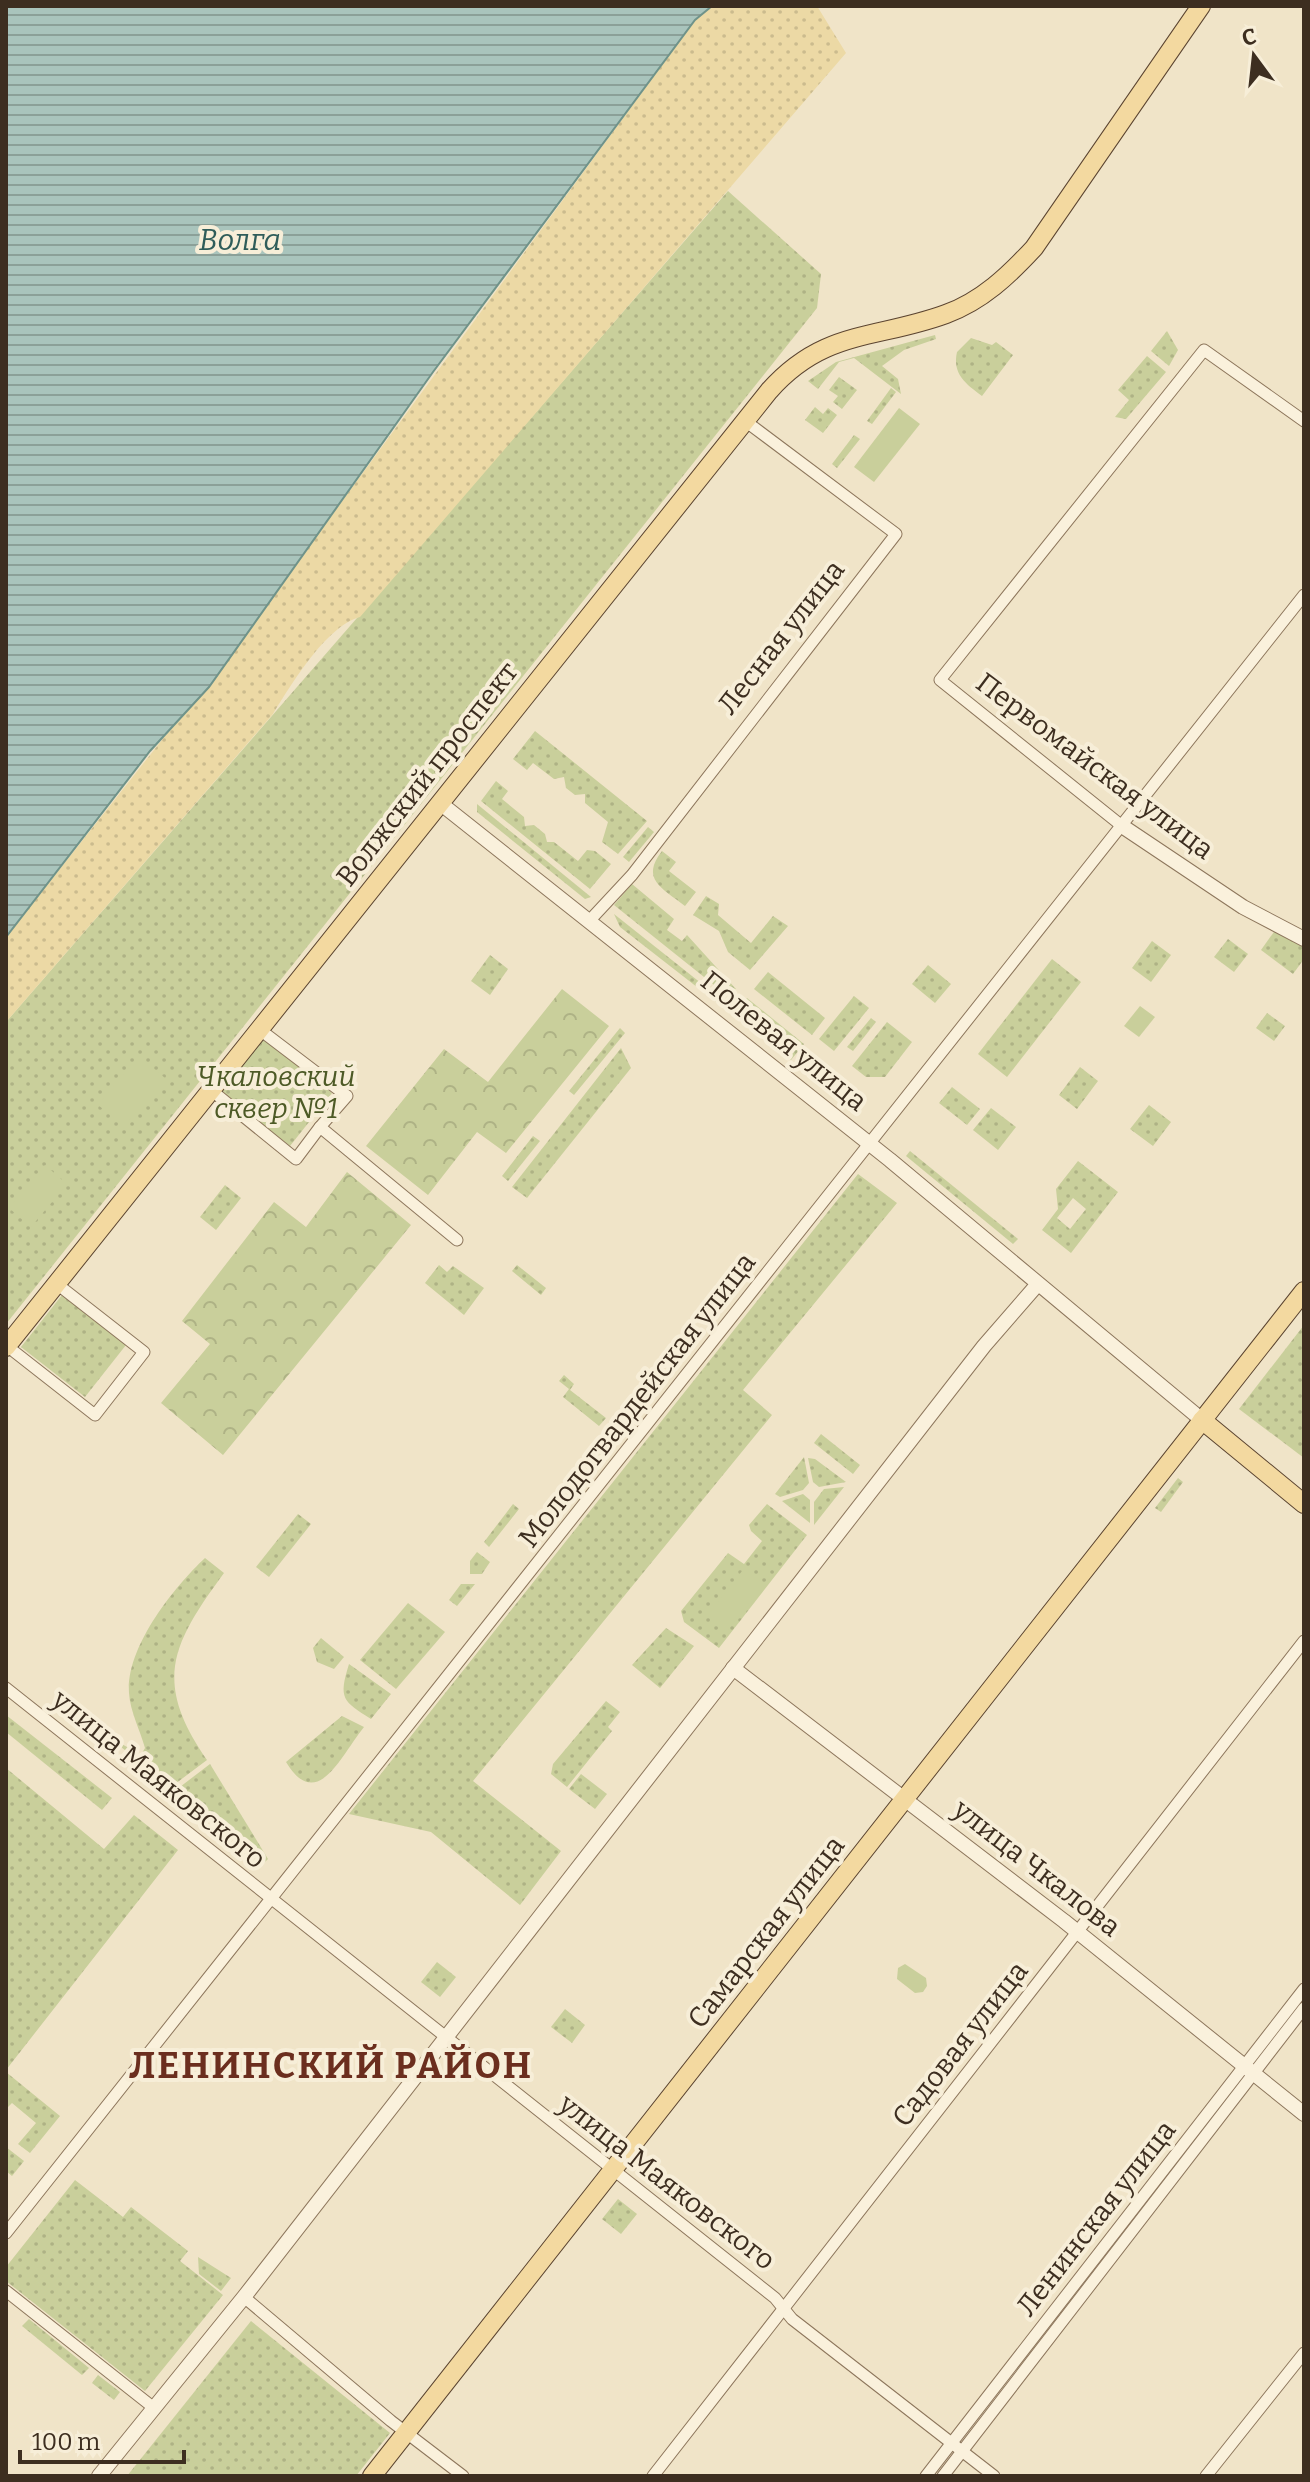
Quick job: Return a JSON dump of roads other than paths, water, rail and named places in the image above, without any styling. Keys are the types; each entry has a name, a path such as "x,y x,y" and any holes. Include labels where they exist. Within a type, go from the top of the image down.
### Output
{"main road":[{"name":"Волжский проспект","path":"6,1346 744,420 787,371 817,350 945,315 969,304 1009,275 1034,248 1201,6"},
{"name":"Самарская улица","path":"372,2476 1304,1291"},
{"path":"1202,1420 1304,1504"}],"street":[{"name":"Первомайская улица","path":"1304,421 1204,350 940,680 1122,826 1243,907 1304,939"},
{"name":"Лесная улица","path":"591,919 632,875 896,534 744,420"},
{"name":"Молодогвардейская улица","path":"6,2233 1304,595"},
{"name":"Полевая улица","path":"440,803 591,919 871,1145 1202,1420"},
{"path":"211,1090 296,1159 347,1096 259,1029"},
{"path":"320,1127 457,1240"},
{"path":"6,1346 95,1415 144,1352 57,1284"},
{"path":"99,2476 244,2297 992,1336 1037,1285"},
{"name":"Садовая улица","path":"653,2476 1304,1641"},
{"name":"улица Чкалова","path":"733,1668 907,1799 1304,2114"},
{"name":"улица Маяковского","path":"6,1688 775,2298 782,2310 994,2476"},
{"name":"Ленинская улица","path":"943,2476 1248,2070 1304,1989"},
{"name":"Ленинская улица","path":"926,2476 1248,2070 1304,2008"},
{"path":"6,2291 154,2408"},
{"path":"244,2297 406,2434 463,2476"},
{"path":"1206,2476 1304,2353"}],"water":[{"name":"Волга","path":"6,6 712,6 695,20 433,372 209,687 150,751 6,937"}],"district":[{"name":"ЛЕНИНСКИЙ РАЙОН","path":"331,2066"}],"park label":[{"name":"Чкаловский сквер №1","path":"276,1092"}]}
